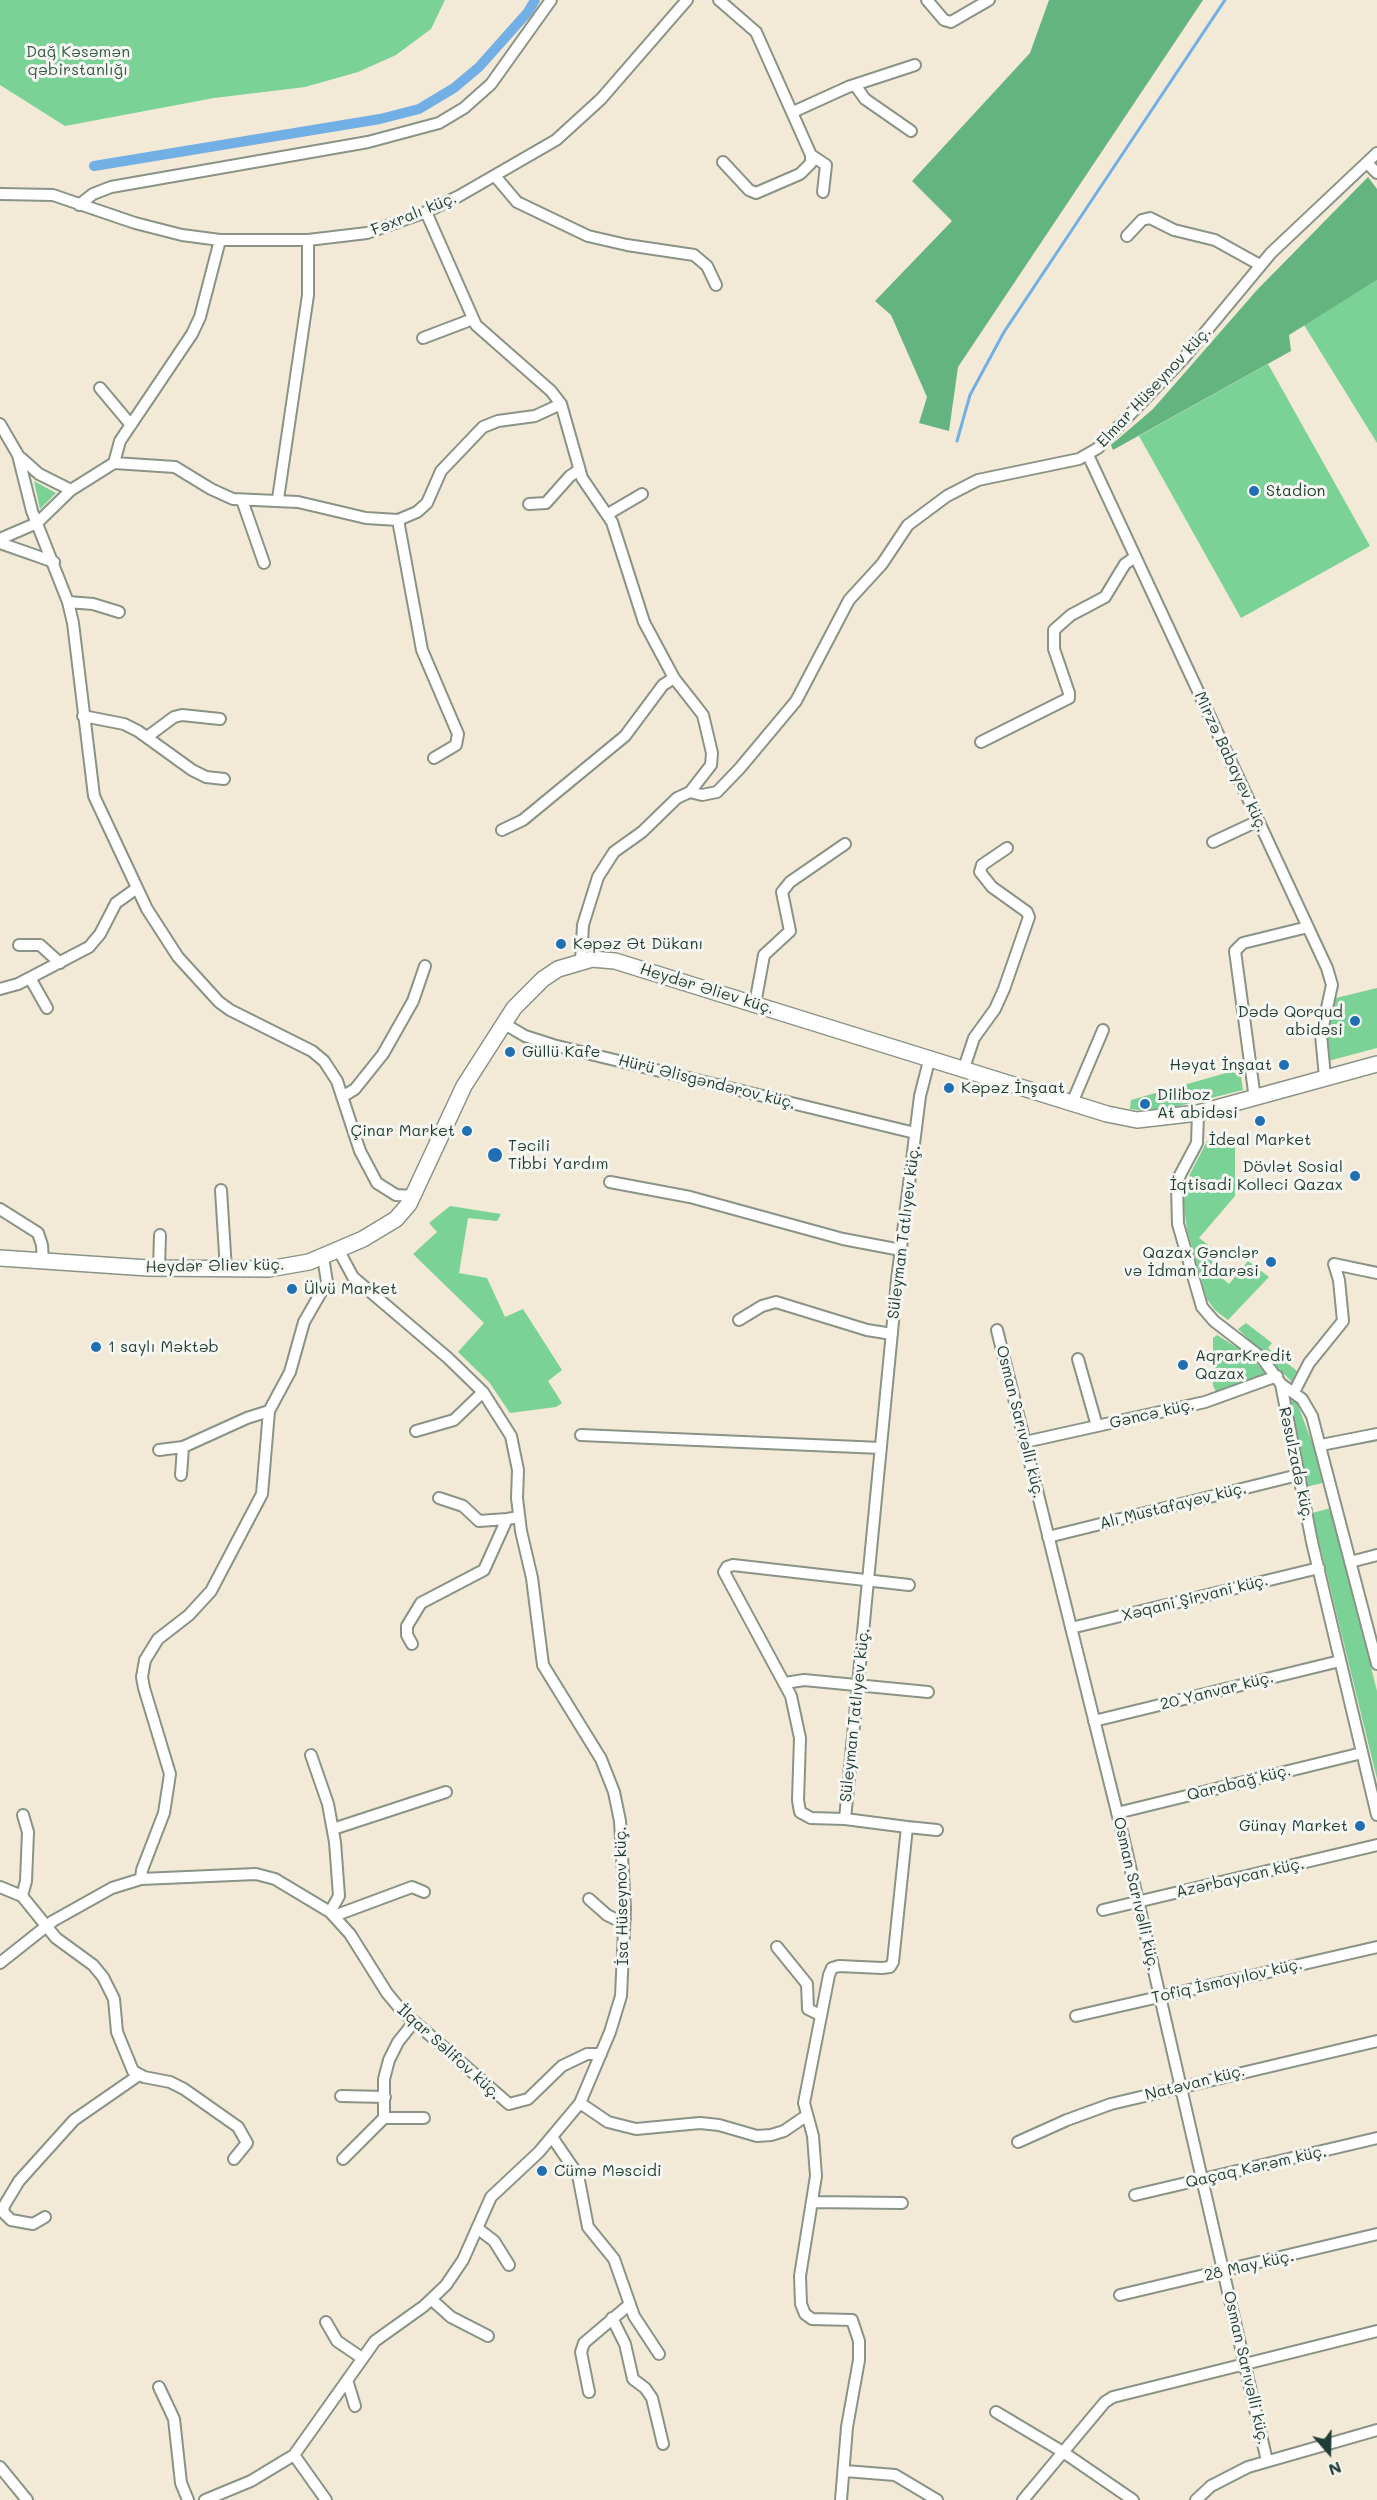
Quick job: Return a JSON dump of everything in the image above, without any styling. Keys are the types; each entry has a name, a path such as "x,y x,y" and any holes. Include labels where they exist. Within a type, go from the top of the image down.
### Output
{"main road":[{"name":"Heydər Əliev küç.","path":"0,1258 226,1270 277,1268 339,1251 396,1219 413,1196 464,1086 503,1023 543,979 558,969 580,961 603,959 615,961 930,1057 1117,1117 1137,1120 1198,1113 1373,1064"}],"street":[{"path":"79,205 93,194 111,187 368,142 439,123 464,108 491,84 551,0"},
{"name":"Fəxralı küç.","path":"0,194 41,193 182,235 220,240 308,240 367,233 426,212 495,176 556,140 578,122 687,0"},
{"path":"719,0 756,32 811,155 826,165 823,192"},
{"path":"927,0 944,20 951,22 988,0"},
{"path":"793,112 855,85 915,66"},
{"path":"855,85 865,99 911,131"},
{"name":"Elmar Hüseynov küç.","path":"690,792 702,795 717,792 779,723 807,682 849,600 882,564 898,537 918,516 947,496 978,480 1088,455 1159,386 1283,240 1377,153"},
{"path":"723,162 749,190 756,193 807,169 811,155"},
{"path":"1367,163 1377,173"},
{"path":"495,176 517,202 588,236 627,245 694,255 707,266 716,285"},
{"path":"426,212 473,319 483,331 558,398 579,470 588,488 608,514 619,539 644,622 674,678 703,715 712,753 705,774 690,792 677,798 642,832 614,852 606,863 598,877 584,925 580,961"},
{"path":"1127,236 1142,220 1150,218 1174,230 1215,240 1240,251 1260,265"},
{"path":"114,463 120,441 192,334 200,317 220,240"},
{"path":"278,500 279,479 308,295 308,240"},
{"path":"423,338 473,319"},
{"path":"100,388 131,425"},
{"path":"0,541 37,523 71,490 114,463 176,467 211,489 242,500 278,500 366,518 398,520 417,512 427,503 441,471 483,427 498,421 535,416 561,404"},
{"path":"0,424 18,455 37,523 68,602 94,796 137,888 177,957 219,1002 312,1051 332,1072 360,1151 377,1183 396,1194 413,1196"},
{"path":"18,455 39,474 71,490"},
{"name":"Mirzə Babayev küç.","path":"1088,455 1328,968 1332,985 1321,1035 1325,1077"},
{"path":"529,504 546,503 570,476 579,470"},
{"path":"608,514 642,494"},
{"path":"242,500 264,563"},
{"path":"398,520 422,650 458,734 456,745 434,758"},
{"path":"0,541 54,562"},
{"path":"981,742 1069,698 1054,649 1054,630 1071,615 1105,597 1125,564 1135,557"},
{"path":"68,602 93,604 119,612"},
{"path":"502,830 523,820 625,736 663,685 674,678"},
{"path":"147,737 174,717 182,715 219,719"},
{"path":"82,716 124,724 147,737 192,770 206,777 224,779"},
{"path":"1213,842 1258,821"},
{"path":"755,1004 764,955 790,931 782,892 790,882 845,844"},
{"path":"964,1068 974,1038 995,1009 1004,989 1029,917 1027,912 992,887 980,872 982,865 1007,848"},
{"path":"0,989 30,978 89,947 100,934 116,903 137,888"},
{"path":"1254,1099 1235,951 1243,943 1308,927"},
{"path":"19,945 40,945 60,963"},
{"path":"342,1097 355,1089 383,1054 413,1001 425,966"},
{"path":"30,978 47,1008"},
{"name":"Hürü Əlisgəndərov küç.","path":"503,1023 525,1036 553,1045 915,1133"},
{"path":"1072,1103 1103,1030"},
{"name":"Süleyman Tatlıyev küç.","path":"930,1057 920,1096 901,1250 845,1820 937,1830"},
{"path":"1198,1113 1197,1143 1180,1175 1175,1206 1198,1298 1214,1321 1262,1358 1279,1380 1308,1406 1321,1445 1377,1664"},
{"path":"610,1182 690,1197 825,1234 901,1250"},
{"path":"221,1190 226,1270"},
{"path":"0,1209 38,1233 42,1245 43,1262"},
{"path":"159,1268 160,1235"},
{"name":"İsa Hüseynov küç.","path":"205,2500 251,2481 294,2456 362,2358 386,2331 432,2300 463,2260 491,2197 552,2137 579,2103 601,2054 621,1996 625,1919 623,1849 614,1792 601,1759 543,1665 532,1578 519,1517 515,1450 503,1422 483,1392 448,1358 353,1277 339,1251"},
{"path":"141,1879 142,1870 164,1813 170,1774 144,1689 142,1677 145,1660 158,1639 189,1615 211,1591 262,1494 268,1411 290,1372 304,1322 327,1282 323,1257"},
{"path":"1294,1392 1304,1370 1343,1321 1341,1291 1334,1264 1377,1273"},
{"path":"739,1320 762,1306 776,1302 867,1330 892,1334"},
{"name":"Osman Sarıvəlli küç.","path":"997,1330 1117,1813 1246,2362 1267,2461"},
{"path":"1078,1359 1097,1426"},
{"name":"Gəncə küç.","path":"1024,1442 1205,1402 1279,1380"},
{"name":"Rəsulzadə küç.","path":"1279,1380 1318,1568 1377,1815"},
{"path":"416,1431 454,1420 483,1392"},
{"path":"159,1450 183,1447 268,1411"},
{"path":"1321,1445 1377,1434"},
{"path":"581,1435 881,1448"},
{"path":"181,1475 183,1447"},
{"name":"Alı Mustafayev küç.","path":"1048,1537 1298,1475"},
{"path":"438,1498 463,1506 479,1521 519,1517"},
{"path":"412,1644 407,1635 410,1617 421,1603 435,1593 484,1570 507,1519"},
{"path":"1350,1562 1377,1555"},
{"path":"845,1820 811,1818 800,1812 798,1800 800,1738 785,1683 725,1576 727,1567 733,1565 909,1585"},
{"name":"Xəqani Şirvani küç.","path":"1071,1628 1318,1568"},
{"name":"20 Yanvar küç.","path":"1094,1721 1341,1660"},
{"path":"785,1683 804,1680 928,1692"},
{"name":"Qarabağ küç.","path":"1117,1813 1362,1753"},
{"path":"311,1755 333,1829 340,1886 332,1914"},
{"path":"333,1829 446,1792"},
{"path":"22,1896 26,1881 28,1832 23,1815"},
{"path":"841,2500 847,2427 859,2360 859,2341 852,2320 812,2319 805,2314 801,2304 800,2276 812,2202 816,2156 806,2116 805,2095 820,2015 832,1968 839,1966 882,1968 890,1967 893,1962 907,1827"},
{"name":"Azərbaycan küç.","path":"1103,1910 1377,1845"},
{"name":"İlqar Səlifov küç.","path":"0,1964 46,1926 112,1888 141,1879 256,1874 275,1879 332,1914 350,1934 387,1993 414,2022 509,2104 528,2099 562,2066 587,2054 601,2054"},
{"path":"0,1887 22,1896 62,1943 93,1965 111,1989 117,2032 133,2071 139,2075 170,2082 237,2127 247,2143 234,2158"},
{"path":"332,1914 412,1887 424,1892"},
{"path":"589,1899 615,1919 625,1919"},
{"path":"777,1947 807,1984 808,2009 820,2015"},
{"name":"Tofiq İsmayılov küç.","path":"1076,2016 1377,1947"},
{"path":"343,2159 384,2118 384,2079 389,2060 398,2042 414,2022"},
{"name":"Natəvan küç.","path":"1018,2142 1092,2110 1181,2086 1377,2041"},
{"path":"45,2217 33,2224 10,2220 3,2212 4,2206 24,2174 74,2120 139,2075"},
{"path":"341,2096 385,2097"},
{"path":"579,2103 608,2122 636,2129 700,2123 719,2125 757,2136 784,2131 806,2116"},
{"path":"384,2118 401,2120 424,2118"},
{"path":"552,2137 574,2166 588,2228 614,2259 642,2330 659,2354"},
{"name":"Qaçaq Kərəm küç.","path":"1135,2195 1377,2138"},
{"path":"812,2202 902,2203"},
{"path":"477,2228 494,2241 509,2265"},
{"name":"28 May küç.","path":"1120,2295 1377,2234"},
{"path":"432,2300 451,2317 488,2336"},
{"path":"589,2392 581,2352 584,2343 630,2304"},
{"path":"612,2318 626,2344 633,2379 645,2388 652,2398 663,2444"},
{"path":"326,2322 337,2341 362,2358"},
{"path":"1023,2500 1105,2402 1113,2397 1377,2331"},
{"path":"347,2380 355,2406"},
{"path":"159,2387 174,2419 181,2483 188,2500"},
{"path":"996,2412 1063,2452 1133,2500"},
{"path":"1196,2500 1224,2478 1267,2461 1377,2430"},
{"path":"294,2456 326,2500"},
{"path":"0,2467 27,2500"},
{"path":"845,2471 895,2475 937,2500"}],"green space":[{"name":"Dağ Kəsəmən qəbirstanlığı","path":"0,0 445,0 431,29 396,55 358,72 305,87 214,98 65,126 0,85"},
{"path":"1049,0 1203,0 958,367 949,431 919,423 927,397 891,315 875,301 952,221 912,181 1030,53"},
{"path":"1368,177 1377,189 1377,280 1289,335 1291,351 1113,450 1111,445 1153,409 1257,290"},
{"path":"1377,280 1377,443 1304,325"},
{"name":"Stadion","path":"1268,364 1370,546 1241,618 1139,436"},
{"path":"34,481 56,493 40,509"},
{"path":"1377,988 1377,1048 1328,1061 1328,1027 1336,998"},
{"path":"1240,1069 1243,1090 1175,1107 1147,1111 1130,1109 1131,1100"},
{"path":"1207,1141 1235,1141 1235,1196 1199,1238 1219,1253 1209,1267 1229,1284 1248,1261 1269,1277 1228,1320 1215,1310 1207,1299 1187,1229 1183,1202 1190,1174"},
{"path":"450,1206 501,1214 497,1221 468,1218 459,1273 487,1278 505,1317 523,1309 562,1370 548,1381 562,1403 556,1407 510,1413 489,1382 458,1352 484,1323 413,1254 437,1232 429,1223"},
{"path":"1246,1323 1272,1343 1268,1348 1297,1371 1292,1382 1238,1329"},
{"path":"1217,1335 1249,1355 1266,1374 1217,1393 1213,1386 1213,1338"},
{"path":"1296,1400 1313,1445 1323,1483 1305,1487 1290,1402"},
{"path":"1331,1508 1377,1691 1377,1779 1312,1513"}],"waterway":[{"path":"94,166 380,119 419,109 454,88 479,67 528,12 535,0"},
{"path":"957,441 970,395 1004,332 1225,0"}],"place":[{"name":"Stadion","path":"1254,491"},
{"name":"Kəpəz Ət Dükanı","path":"561,944"},
{"name":"Dədə Qorqud abidəsi","path":"1355,1021"},
{"name":"Güllü Kafe","path":"510,1052"},
{"name":"Həyat İnşaat","path":"1284,1065"},
{"name":"Kəpəz İnşaat","path":"949,1088"},
{"name":"Diliboz At abidəsi","path":"1145,1104"},
{"name":"İdeal Market","path":"1260,1121"},
{"name":"Çinar Market","path":"467,1131"},
{"name":"Təcili Tibbi Yardım","path":"495,1155"},
{"name":"Dövlət Sosial İqtisadi Kolleci Qazax","path":"1355,1176"},
{"name":"Qazax Gənclər və İdman İdarəsi","path":"1271,1262"},
{"name":"Ülvü Market","path":"292,1289"},
{"name":"1 saylı Məktəb","path":"96,1347"},
{"name":"AqrarKredit Qazax","path":"1183,1365"},
{"name":"Günay Market","path":"1360,1826"},
{"name":"Cümə Məscidi","path":"542,2171"}]}
